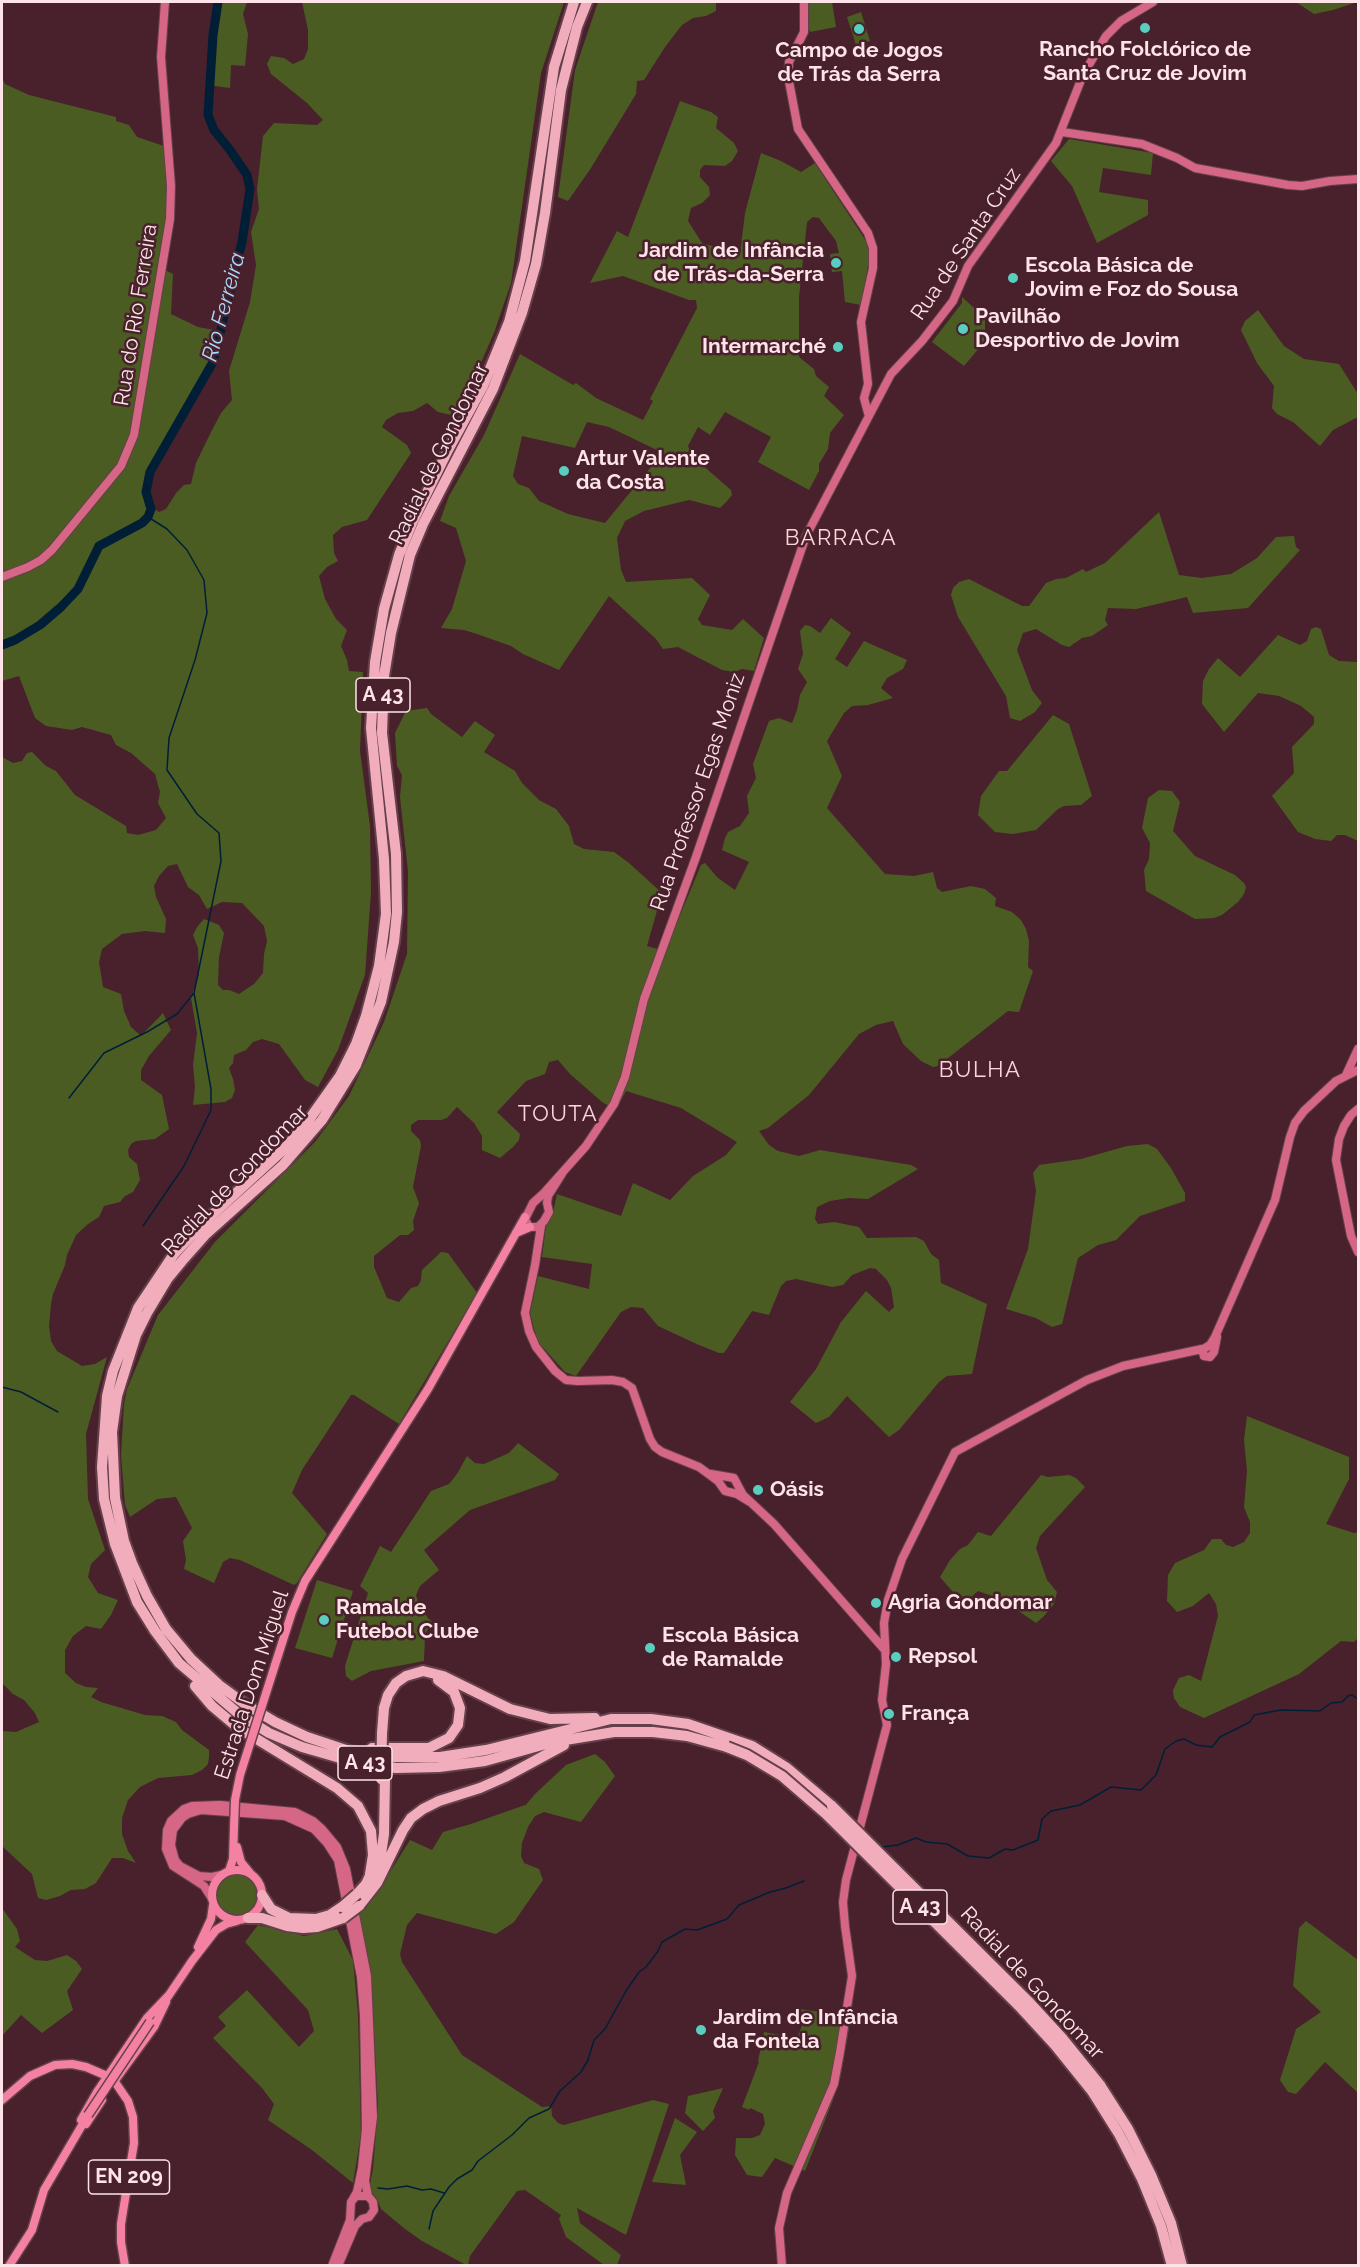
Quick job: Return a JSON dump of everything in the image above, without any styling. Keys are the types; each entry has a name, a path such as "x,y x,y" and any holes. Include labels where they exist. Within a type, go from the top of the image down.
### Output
{"highway":[{"name":"Radial de Gondomar","path":"574,2 554,67 525,261 509,322 483,386 412,523 399,555 384,609 375,662 371,728 384,859 386,914 379,966 366,1017 340,1077 324,1100 283,1150 200,1226 174,1254 138,1308 112,1432 119,1543 166,1629 191,1659 219,1685 245,1704 275,1722 308,1737 349,1750 384,1756 440,1757 486,1750 610,1719 651,1719 688,1724 728,1742 782,1776 826,1814 1021,2008 1096,2088 1128,2129 1151,2175 1171,2223 1182,2265"},
{"name":"Radial de Gondomar","path":"586,2 574,36 561,90 545,213 536,264 522,313 493,389 418,534 404,578 391,633 384,676 382,733 396,854 397,912 388,975 374,1023 356,1065 322,1120 282,1165 213,1228 182,1261 131,1333 113,1371 103,1432 104,1499 137,1602 154,1631 178,1663 240,1715 269,1733 302,1747 347,1760 396,1768 439,1767 485,1761 578,1738 614,1732 653,1731 728,1742"},
{"path":"178,1663 212,1706 237,1727 337,1788 358,1806 369,1825 373,1843 370,1874"},
{"path":"361,1900 378,1851 385,1733 384,1708 388,1695 396,1683 406,1676 423,1671 443,1676 510,1709 531,1715 550,1719 610,1719"},
{"path":"333,1744 398,1748 436,1746 449,1738 458,1725 460,1708 454,1692 442,1681 429,1677 409,1682 396,1692 385,1733"},
{"path":"244,1919 262,1918 287,1926 317,1927 361,1900 377,1883 403,1830 411,1818 423,1809 439,1801 505,1778 578,1738"},
{"path":"361,1900 377,1877 383,1850 383,1779"},
{"path":"262,1894 271,1909 290,1918 316,1919 343,1912"},
{"name":"Radial de Gondomar","path":"1096,2088 1142,2179 1161,2226 1172,2265"}],"main road":[{"name":"Rua do Rio Ferreira","path":"2,577 41,560 52,550 116,472 128,452 134,435 170,219 171,186 161,57 165,2"},
{"path":"804,2 804,33 789,62 788,75 798,129 871,241 873,268 861,322 871,398"},
{"name":"Rua de Santa Cruz","path":"871,398 882,388 896,367 922,341 953,301 968,266 1056,143 1083,75 1106,36 1121,21 1153,2"},
{"path":"1062,132 1142,144 1195,168 1288,185 1302,186 1359,178"},
{"name":"Rua Professor Egas Moniz","path":"525,1217 533,1203 586,1146 614,1104 625,1077 644,999 696,857 803,543 867,421 871,398"},
{"path":"1346,1075 1358,1055"},
{"path":"782,2265 779,2228 787,2193 834,2084 840,2052 852,1976 844,1926 843,1902 857,1834 887,1725 882,1700 886,1664 884,1635 886,1609 902,1559 955,1452 1087,1380 1127,1365 1204,1352 1218,1329 1275,1200 1295,1122 1336,1081 1359,1070"},
{"path":"1359,1109 1351,1115 1344,1126 1336,1160 1351,1236 1359,1252"},
{"name":"Rua Professor Egas Moniz","path":"534,1227 549,1212 547,1203 549,1195 563,1172"},
{"path":"538,1200 547,1203"},
{"path":"525,1217 525,1221 534,1227 537,1250 525,1313 536,1347 555,1371 566,1380 612,1380 623,1382 632,1388 655,1447 708,1473 725,1489 750,1502"},
{"name":"Estrada Dom Miguel","path":"225,1873 233,1860 235,1800 240,1775 292,1612 305,1581 423,1395 424,1388 525,1217"},
{"path":"516,1233 534,1227"},
{"path":"708,1473 734,1478 743,1495 774,1524 885,1651"},
{"path":"725,1489 722,1482 727,1477"},
{"path":"725,1489 735,1489 736,1482"},
{"path":"244,1919 224,1917 204,1886 174,1866 166,1849 167,1830 171,1821 184,1809 192,1806 220,1805 295,1812 313,1821 331,1837 346,1869 367,1976 373,2117 365,2181 374,2210 369,2217 362,2219 355,2226 338,2265"},
{"path":"9,2265 32,2230 43,2192 88,2115 192,1961 216,1930 226,1924 244,1919 260,1906 262,1894 258,1881 253,1875 245,1871 212,1877 199,1876 180,1866 175,1860 171,1845 173,1830 182,1818 201,1810 285,1816 314,1829 338,1860 361,1977 366,2129 361,2173 350,2210 350,2220 332,2265"},
{"name":"Estrada Dom Miguel","path":"235,1840 242,1862 253,1875"},
{"path":"192,1961 211,1919 215,1881 225,1873"},
{"path":"75,2137 92,2117 111,2079 147,2018 168,1996"},
{"path":"2,2100 30,2076 55,2065 72,2064 86,2067 111,2079"},
{"name":"EN 209","path":"111,2079 128,2101 133,2117 134,2143 121,2224 125,2265"},
{"path":"353,2199 360,2195 368,2196"},
{"path":"350,2210 354,2216 362,2219"}],"green space":[{"path":"217,2 247,2 243,14 248,34 245,66 231,65 230,88 208,85"},
{"path":"302,2 564,2 541,73 511,283 494,333 455,416 438,412 427,403 413,411 398,413 386,420 382,427 407,445 411,453 367,520 342,527 333,535 334,553 338,561 327,567 319,576 325,599 336,619 347,630 341,646 349,671 363,672 360,751 370,826 371,892 365,975 338,1050 318,1087 305,1080 279,1044 262,1039 253,1042 246,1050 234,1055 233,1063 229,1068 235,1090 232,1098 225,1102 193,1105 195,1087 193,1065 197,1033 191,998 199,975 198,948 193,935 204,919 219,925 224,933 219,957 218,985 223,990 239,994 254,984 263,973 267,941 264,926 242,903 222,902 207,909 199,895 188,887 177,864 168,866 154,886 156,897 166,919 165,933 145,931 122,934 102,949 99,962 103,987 121,994 124,1011 131,1027 141,1036 163,1013 171,1030 149,1056 141,1070 141,1080 162,1095 169,1129 155,1139 136,1141 131,1144 128,1150 129,1157 137,1164 140,1180 133,1192 120,1202 104,1206 99,1217 76,1235 51,1304 49,1326 51,1341 57,1351 82,1366 95,1364 107,1357 86,1434 88,1499 105,1550 91,1564 88,1577 98,1593 118,1600 101,1629 86,1626 73,1636 65,1650 65,1673 76,1683 98,1688 91,1697 101,1702 145,1715 162,1716 176,1722 182,1730 209,1750 209,1757 208,1764 202,1770 192,1775 158,1778 140,1787 128,1800 122,1818 122,1834 128,1851 136,1863 123,1858 112,1858 96,1883 85,1889 71,1890 46,1900 38,1898 32,1874 2,1846 2,1731 16,1732 39,1722 24,1700 13,1694 2,1683 2,757 13,763 22,761 27,753 32,752 46,766 56,771 75,795 126,826 127,833 138,835 156,830 166,818 158,803 160,792 155,774 131,753 116,745 111,735 82,727 72,730 46,726 35,718 19,676 2,681 2,78 5,84 29,95 116,117 116,121 129,125 137,137 167,147 165,172 169,209 159,267 173,274 171,314 198,327 214,330 223,335 205,378 197,389 197,398 170,438 159,461 152,466 147,479 153,508 159,512 166,509 184,485 191,484 196,463 211,432 221,413 232,400 229,371 250,302 256,265 251,232 259,209 257,189 263,136 274,123 317,125 323,120 307,103 271,74 267,64 271,56 284,58 293,64 304,59 308,49 308,30"},
{"path":"598,2 716,2 716,11 706,16 693,18 682,25 644,80 637,81 636,94 568,201 558,197 575,70"},
{"path":"807,2 832,2 836,27 810,32 807,24"},
{"path":"1296,2 1357,2 1314,14"},
{"name":"Campo de Jogos de Trás da Serra","path":"861,12 870,41 856,45 847,17"},
{"path":"680,101 711,112 718,117 716,128 734,143 738,151 732,161 725,166 704,165 700,170 700,177 709,187 710,195 702,203 691,208 688,221 702,243 740,254 745,213 761,153 801,172 815,163 866,241 870,255 861,305 845,302 842,271 832,272 830,254 839,253 836,241 819,218 813,217 807,222 799,297 799,357 814,369 816,376 829,387 824,396 844,415 830,433 828,449 819,464 819,471 809,490 758,462 771,437 725,412 710,435 698,427 688,446 693,457 731,490 732,495 727,501 720,508 689,500 644,511 625,521 617,538 621,570 626,582 692,578 710,595 698,619 702,625 732,630 743,619 764,638 754,671 722,670 678,647 663,649 656,639 609,596 559,670 511,646 464,630 441,628 452,609 466,561 456,528 440,521 449,496 484,435 520,354 573,385 576,383 596,398 643,420 653,401 650,399 697,308 696,300 689,300 623,276 590,283 617,231 628,237","holes":["587,422 609,427 659,451 660,456 605,523 568,514 539,501 529,488 518,484 513,476 522,436 575,448"]},
{"path":"1069,139 1153,153 1151,175 1103,168 1099,192 1148,200 1148,215 1097,243 1072,186 1051,161"},
{"name":"Pavilhão Desportivo de Jovim","path":"962,297 985,318 985,341 964,366 932,342 962,303"},
{"path":"1258,310 1284,346 1304,359 1339,364 1358,394 1358,417 1333,430 1320,446 1293,422 1277,414 1272,408 1274,386 1257,363 1241,330 1245,321"},
{"path":"1159,512 1179,575 1202,578 1231,574 1257,558 1276,537 1294,536 1296,547 1300,550 1248,608 1193,613 1187,597 1136,609 1108,608 1105,620 1108,625 1069,647 1036,629 1023,633 1017,650 1032,690 1042,703 1035,712 1020,721 1010,718 1006,696 958,617 951,595 953,588 959,582 969,579 1022,606 1029,606 1046,583 1066,578 1083,569 1086,572 1105,563"},
{"path":"831,618 851,633 835,659 847,667 864,641 907,660 903,669 887,678 881,688 893,698 868,705 852,706 844,713 827,741 842,776 827,808 885,874 914,876 933,872 937,888 942,892 971,886 985,889 996,898 995,906 1012,912 1021,920 1029,941 1028,967 1033,971 1019,1012 1008,1011 938,1066 933,1067 921,1061 903,1044 893,1021 876,1025 859,1034 809,1095 768,1128 759,1131 769,1145 778,1151 799,1156 820,1150 911,1165 918,1169 868,1199 849,1198 830,1201 817,1207 815,1219 818,1224 834,1222 859,1227 867,1238 916,1237 924,1241 931,1254 939,1260 941,1283 987,1304 972,1374 947,1376 939,1382 899,1430 889,1437 847,1396 829,1417 816,1423 790,1402 816,1369 841,1322 866,1291 889,1312 894,1307 891,1288 887,1280 876,1269 870,1268 852,1275 843,1285 832,1287 796,1279 786,1281 781,1286 769,1315 752,1311 724,1353 699,1345 658,1326 643,1308 631,1307 621,1312 576,1376 565,1372 539,1343 530,1313 538,1276 589,1289 592,1264 542,1257 546,1226 553,1212 557,1194 621,1216 633,1183 670,1200 693,1176 726,1155 737,1142 681,1108 626,1091 616,1110 602,1102 570,1074 558,1060 549,1062 545,1074 526,1081 497,1112 520,1134 519,1140 500,1158 482,1150 482,1136 474,1123 457,1107 447,1118 418,1120 411,1125 411,1131 420,1140 421,1146 413,1187 419,1203 413,1221 414,1230 408,1235 400,1235 374,1256 374,1267 387,1298 399,1302 411,1288 418,1286 422,1270 441,1252 448,1253 477,1293 399,1424 351,1395 302,1470 292,1493 327,1534 297,1583 294,1585 240,1560 230,1558 223,1562 214,1583 184,1569 186,1560 183,1541 192,1528 176,1497 157,1499 130,1517 125,1505 121,1455 127,1389 158,1315 215,1242 315,1142 349,1096 384,1022 407,954 408,871 400,797 402,775 397,766 395,733 406,711 427,708 431,714 462,737 475,721 495,735 484,752 515,771 522,783 539,800 556,809 569,826 574,844 584,849 614,852 662,893 647,946 665,951 701,865 705,863 718,878 735,890 749,862 722,850 725,838 728,832 740,826 749,813 747,796 756,778 753,764 769,721 779,718 792,723 797,710 800,695 807,682 798,669 803,654 800,631 805,625 820,633"},
{"path":"1316,627 1321,629 1329,655 1339,661 1358,662 1358,841 1345,835 1337,835 1331,841 1315,839 1298,832 1272,796 1294,773 1292,747 1314,724 1314,717 1301,706 1279,696 1258,693 1224,732 1202,704 1203,681 1218,658 1240,677 1278,635 1300,645 1307,641 1311,629"},
{"path":"1053,715 1069,724 1092,796 1081,805 1064,806 1058,809 1036,830 1013,834 995,832 978,815 981,796 999,771 1007,771"},
{"path":"1159,790 1172,791 1180,802 1173,831 1195,856 1235,875 1244,883 1246,887 1244,894 1222,915 1195,919 1146,891 1144,870 1149,859 1150,843 1142,828 1148,798"},
{"path":"1148,1144 1157,1149 1171,1168 1185,1193 1185,1201 1140,1216 1116,1240 1098,1245 1078,1258 1062,1324 1052,1327 1036,1318 1006,1309 1028,1249 1036,1191 1033,1173 1039,1165 1081,1159 1127,1146"},
{"path":"1247,1416 1349,1457 1349,1479 1326,1524 1354,1533 1358,1532 1358,1638 1354,1642 1341,1641 1299,1674 1204,1718 1180,1707 1174,1698 1173,1690 1179,1678 1189,1675 1201,1681 1218,1616 1216,1604 1209,1593 1193,1606 1177,1612 1167,1601 1168,1575 1175,1563 1204,1550 1212,1539 1221,1539 1226,1545 1233,1547 1244,1542 1250,1533 1250,1522 1244,1507 1247,1471 1244,1440"},
{"path":"518,1443 559,1474 555,1480 470,1510 424,1550 439,1570 420,1586 416,1595 419,1605 435,1624 427,1630 425,1636 424,1661 371,1671 352,1681 346,1676 345,1666 368,1593 360,1586 380,1546 391,1552 431,1491 449,1484 467,1456 475,1463 484,1464 509,1453"},
{"path":"1041,1475 1048,1477 1069,1475 1085,1487 1040,1536 1036,1548 1047,1580 1057,1592 1054,1604 1036,1623 1001,1599 978,1591 963,1604 953,1599 953,1592 940,1577 950,1560 960,1549 968,1545 978,1532 991,1536"},
{"name":"Ramalde Futebol Clube","path":"317,1580 353,1591 332,1658 295,1648"},
{"path":"595,1754 605,1762 615,1776 581,1822 544,1812 535,1816 528,1827 522,1843 521,1856 524,1863 539,1869 543,1880 514,1922 496,1934 417,1913 407,1925 400,1954 402,1962 462,2055 542,2107 551,2106 552,2116 558,2123 564,2125 653,2100 669,2104 626,2235 577,2208 580,2223 621,2255 617,2265 604,2265 566,2237 559,2219 561,2215 525,2190 517,2191 470,2256 468,2265 466,2265 405,2229 381,2209 369,2189 373,2169 378,2106 371,1976 359,1915 375,1896 410,1840 432,1850 443,1832 525,1806 566,1765"},
{"path":"237,1874 252,1880 258,1895 252,1910 237,1916 222,1910 216,1895 222,1880"},
{"path":"2,1908 17,1929 20,1941 15,1947 35,1960 47,1961 67,1955 82,1969 67,1991 73,2010 42,2033 21,2015 2,2036"},
{"path":"1306,1921 1358,1960 1358,2093 1325,2062 1296,2094 1288,2092 1280,2080 1296,2029 1321,2012 1293,1986 1299,1928"},
{"path":"258,1925 304,1936 337,1929 353,1960 358,2015 361,2134 353,2183 312,2150 268,2120 274,2104 262,2088 213,2038 226,2026 218,2017 247,1990 299,2047 314,2031 308,2010 245,1942"},
{"path":"801,2009 851,2017 841,2075 833,2100 805,2171 775,2158 762,2177 747,2175 735,2155 736,2138 752,2138 760,2135 765,2124 763,2114 742,2107 759,2062 764,2032 797,2038 805,2018 797,2016"},
{"path":"723,2088 713,2111 715,2118 703,2131 685,2113 688,2096"},
{"path":"675,2118 697,2132 680,2155 686,2185 652,2182"}],"waterway":[{"name":"Rio Ferreira","path":"2,645 40,625 61,607 78,589 99,546 142,523 148,517 151,509 146,492 150,472 213,362 242,242 250,189 247,175 214,130 208,115 213,35 218,2"},
{"path":"143,1226 184,1166 211,1110 211,1089 194,993 221,861 219,833 197,814 167,770 169,738 195,660 207,613 204,580 187,550 167,529 148,517"},
{"path":"69,1098 104,1053 177,1014 194,993"},
{"path":"2,1387 21,1392 58,1412"},
{"path":"881,1847 898,1845 916,1838 926,1842 947,1844 968,1856 989,1858 1005,1849 1013,1850 1038,1840 1042,1819 1051,1811 1080,1805 1111,1787 1141,1790 1156,1775 1165,1749 1176,1741 1184,1739 1196,1745 1212,1747 1220,1737 1250,1722 1254,1715 1281,1710 1320,1711 1331,1703 1342,1702 1348,1696 1352,1695 1358,1699"},
{"path":"429,2229 433,2211 449,2187 472,2170 478,2161 512,2135 529,2118 549,2109 560,2091 581,2072 588,2060 594,2040 605,2029 626,1991 658,1951 662,1942 685,1929 697,1930 727,1919 739,1905 804,1881"},
{"path":"378,2188 407,2186 444,2193"}],"place":[{"name":"Rancho Folclórico de Santa Cruz de Jovim","path":"1145,28"},
{"name":"Campo de Jogos de Trás da Serra","path":"859,29"},
{"name":"Jardim de Infância de Trás-da-Serra","path":"836,263"},
{"name":"Escola Básica de Jovim e Foz do Sousa","path":"1013,278"},
{"name":"Pavilhão Desportivo de Jovim","path":"963,329"},
{"name":"Intermarché","path":"838,347"},
{"name":"Artur Valente da Costa","path":"564,471"},
{"name":"Oásis","path":"758,1490"},
{"name":"Agria Gondomar","path":"876,1603"},
{"name":"Ramalde Futebol Clube","path":"324,1620"},
{"name":"Escola Básica de Ramalde","path":"650,1648"},
{"name":"Repsol","path":"896,1657"},
{"name":"França","path":"889,1714"},
{"name":"Jardim de Infância da Fontela","path":"701,2030"}],"district":[{"name":"BARRACA","path":"841,538"},
{"name":"BULHA","path":"980,1070"},
{"name":"TOUTA","path":"558,1114"}]}
